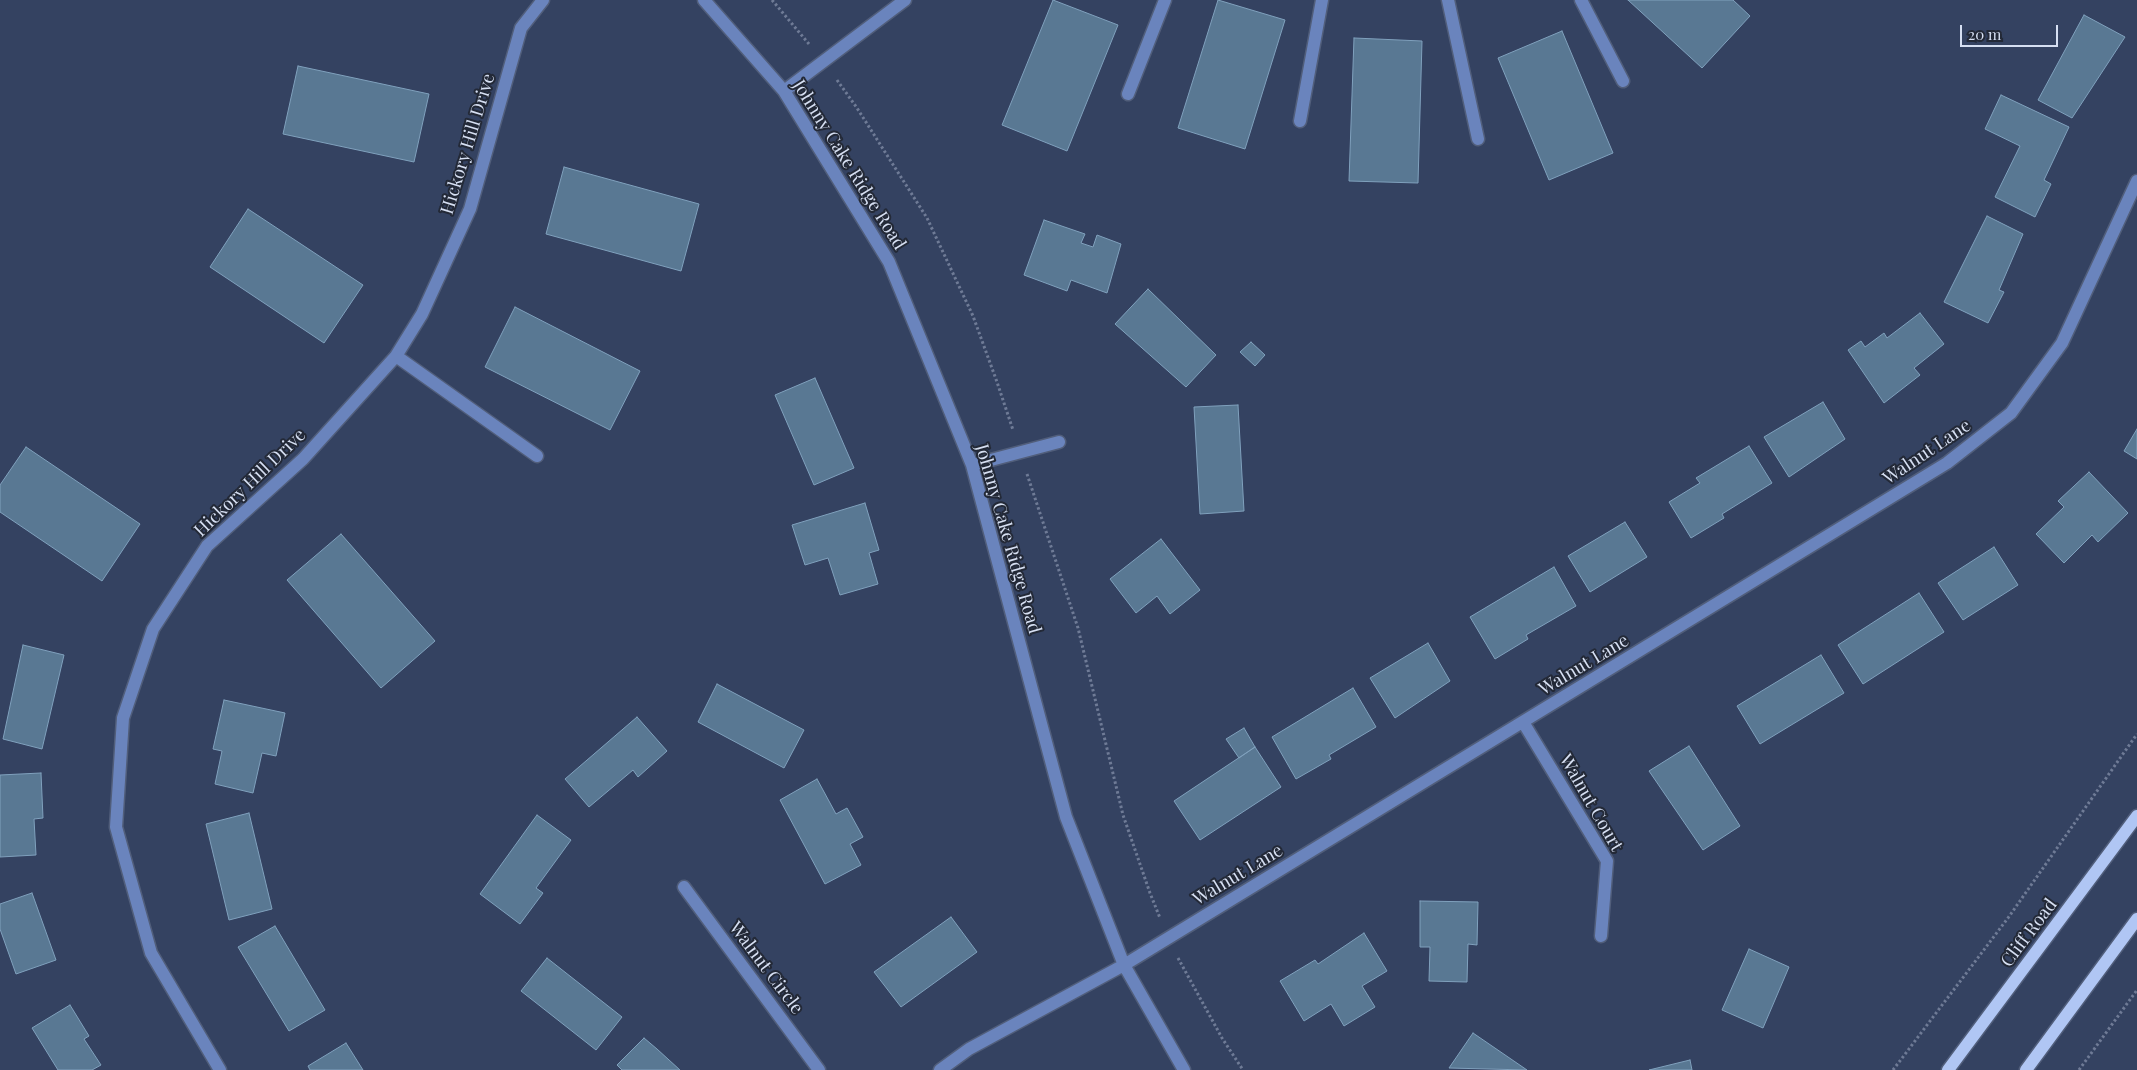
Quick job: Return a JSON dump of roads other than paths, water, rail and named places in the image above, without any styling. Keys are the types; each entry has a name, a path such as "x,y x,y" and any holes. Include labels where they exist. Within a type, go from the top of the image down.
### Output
{"main road":[{"name":"Cliff Road","path":"1948,1070 2137,816"},
{"path":"2026,1070 2137,919"}],"street":[{"name":"Hickory Hill Drive","path":"220,1070 151,953 116,827 122,724 153,629 208,546 303,459 396,356 422,314 470,209 521,28 544,0"},
{"name":"Johnny Cake Ridge Road","path":"704,0 784,91 889,262 972,465 1066,817 1124,965 1184,1070"},
{"path":"784,91 905,0"},
{"path":"1128,94 1165,0"},
{"path":"1300,121 1322,0"},
{"path":"1448,0 1478,139"},
{"path":"1581,0 1623,81"},
{"name":"Walnut Lane","path":"940,1070 970,1049 1124,965 1169,938 1947,463 2011,413 2062,343 2137,181"},
{"path":"396,356 537,456"},
{"path":"972,465 1019,451 1059,442"},
{"name":"Walnut Court","path":"1523,722 1607,861 1601,936"},
{"name":"Walnut Circle","path":"684,888 819,1070"}]}
